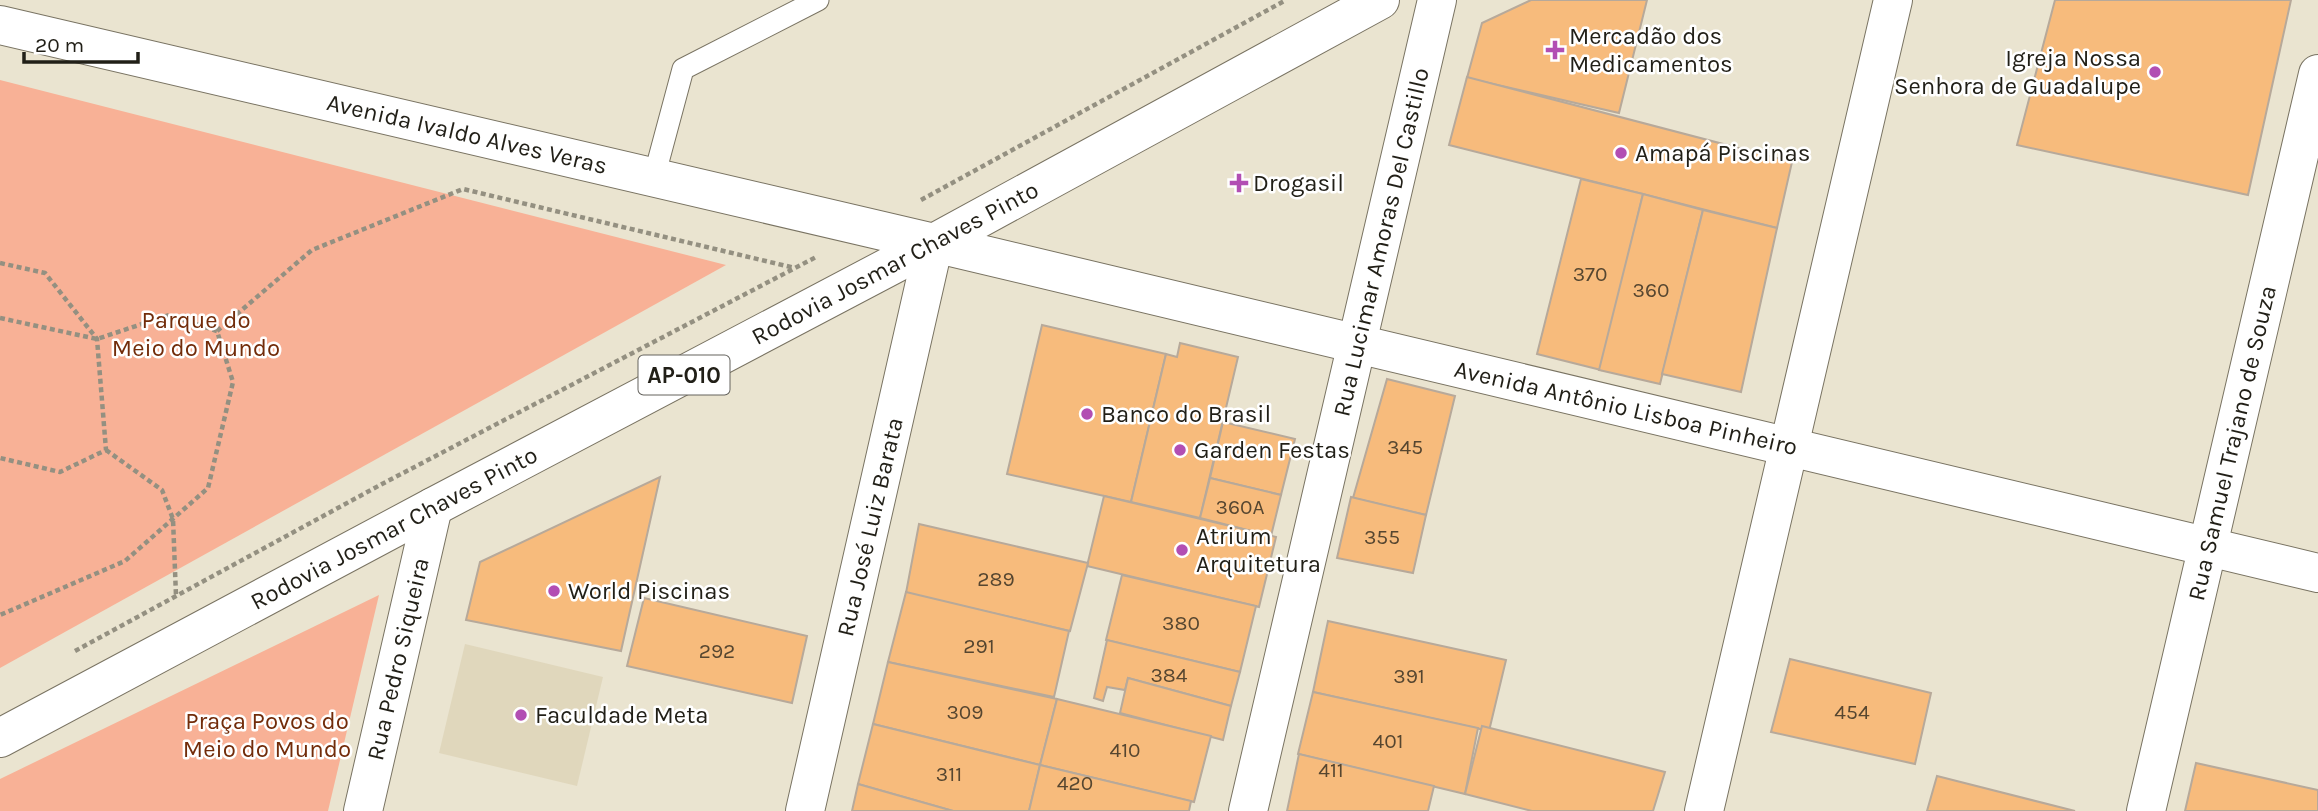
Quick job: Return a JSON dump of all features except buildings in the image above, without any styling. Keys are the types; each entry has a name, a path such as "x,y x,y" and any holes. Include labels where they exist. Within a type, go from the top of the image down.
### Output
{"street":[{"name":"Rodovia Josmar Chaves Pinto","path":"0,738 934,243 1335,11 1380,0"},
{"name":"Rua Lucimar Amoras Del Castillo","path":"1248,811 1437,0"},
{"path":"1704,811 1893,0"},
{"name":"Avenida Ivaldo Alves Veras","path":"0,25 934,243"},
{"name":"Rua Samuel Trajano de Souza","path":"2146,811 2318,75"},
{"name":"Avenida Antônio Lisboa Pinheiro","path":"934,243 2318,573"},
{"name":"Rua José Luiz Barata","path":"805,811 934,243"},
{"name":"Rua Pedro Siqueira","path":"363,811 433,507"}],"lane":[{"path":"654,177 683,69 818,0"}],"path":[{"path":"71,653 382,484 796,268 1286,0"},
{"path":"217,331 312,250 463,189 796,268"},
{"path":"0,263 45,273 97,339 106,450 162,490 173,519 176,596"},
{"path":"0,318 97,339 169,315 217,331"},
{"path":"0,615 125,561 208,488 233,382 217,331"},
{"path":"0,458 60,472 106,450"}],"shaded area":[{"name":"Faculdade Meta","path":"465,644 603,677 577,786 439,753"}],"green space":[{"name":"Parque do Meio do Mundo","path":"0,80 726,265 0,668"},
{"name":"Praça Povos do Meio do Mundo","path":"379,595 328,811 0,811 0,779"}],"place":[{"name":"Mercadão dos Medicamentos","path":"1555,50"},
{"name":"Igreja Nossa Senhora de Guadalupe","path":"2155,72"},
{"name":"Amapá Piscinas","path":"1621,153"},
{"name":"Drogasil","path":"1239,183"},
{"name":"Banco do Brasil","path":"1087,414"},
{"name":"Garden Festas","path":"1180,450"},
{"name":"Atrium Arquitetura","path":"1182,550"},
{"name":"World Piscinas","path":"554,591"},
{"name":"Faculdade Meta","path":"521,715"}]}
